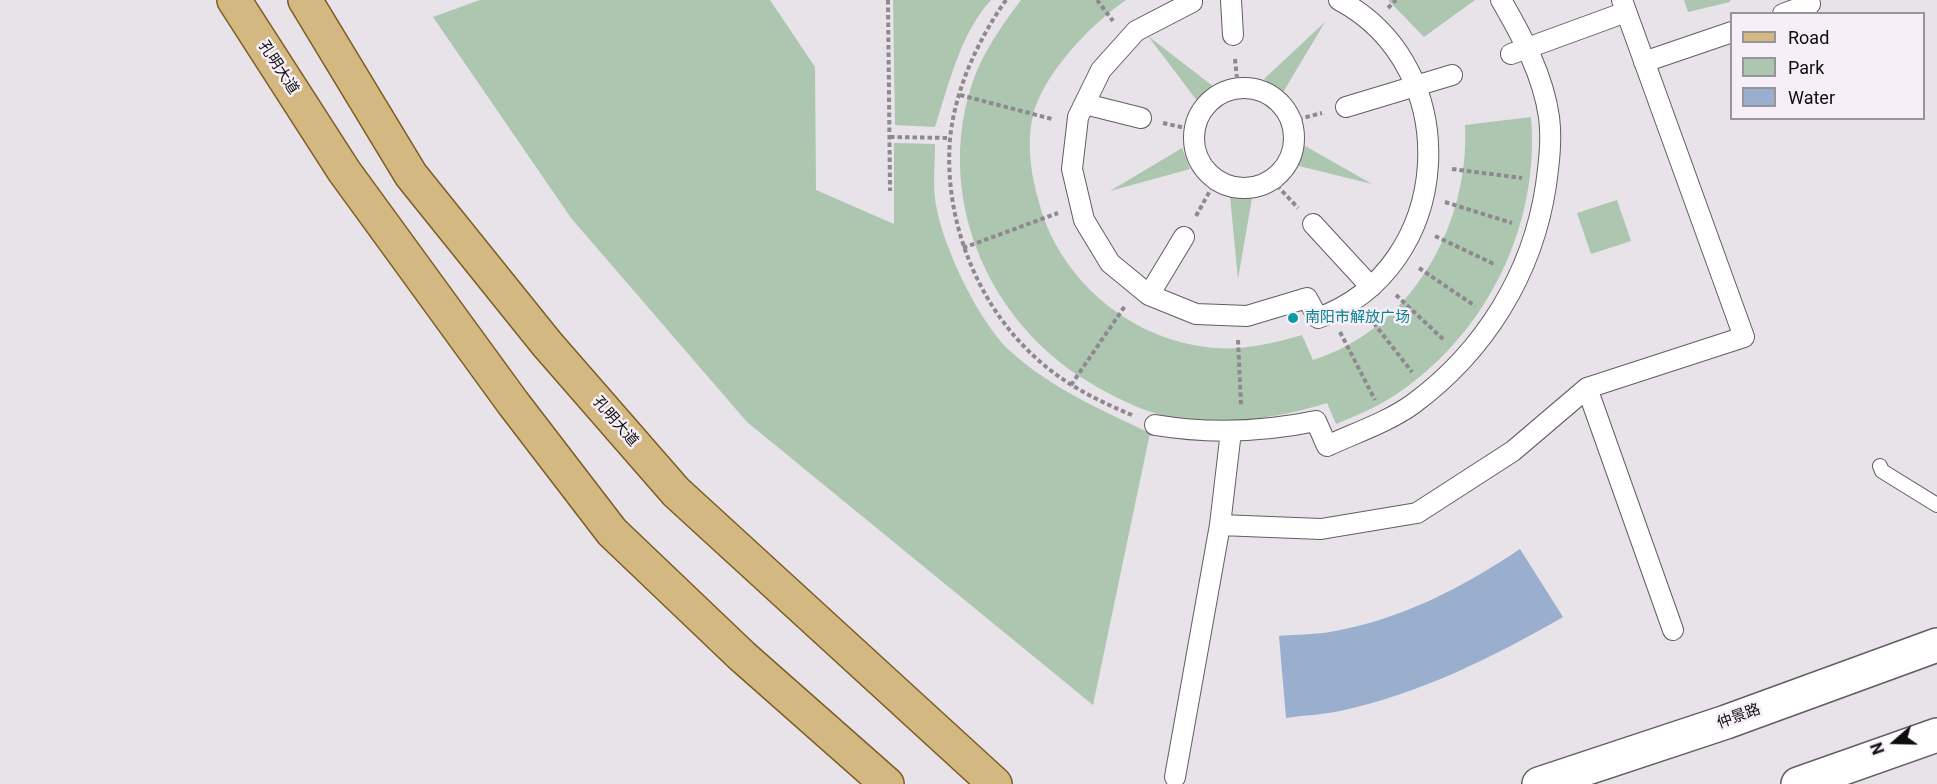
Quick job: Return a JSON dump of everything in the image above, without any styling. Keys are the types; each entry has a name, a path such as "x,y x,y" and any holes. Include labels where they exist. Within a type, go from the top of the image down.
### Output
{"main road":[{"name":"孔明大道","path":"234,0 344,171 513,404 612,532 742,656 886,784"},
{"name":"孔明大道","path":"305,0 411,175 547,344 669,483 995,784"},
{"name":"仲景路","path":"1539,784 1726,722 1937,645"},
{"path":"1798,784 1937,735"}],"street":[{"path":"1192,0 1136,31 1101,70 1078,117 1072,169 1084,220 1110,263 1149,296 1196,314 1247,316 1307,298 1318,318 1355,299 1371,287 1399,255 1415,228 1426,196 1429,167 1426,119 1404,62 1374,24 1340,0"},
{"path":"1231,0 1233,35"},
{"path":"1155,425 1192,431 1230,431 1282,428 1316,421 1327,446 1412,405 1473,348 1495,321 1516,284 1532,244 1550,164 1549,118 1540,78 1519,51 1501,0"},
{"path":"1789,12 1810,4 1809,0"},
{"path":"1220,525 1321,529 1417,513 1513,451 1587,388 1744,337 1624,6 1519,51"},
{"path":"1644,62 1730,32"},
{"path":"1346,107 1452,75"},
{"path":"1238,88 1254,88 1270,95 1283,106 1291,121 1294,137 1292,154 1284,169 1272,180 1257,187 1240,189 1216,180 1200,162 1194,147 1194,130 1199,115 1209,102 1222,93 1238,88"},
{"path":"1085,104 1142,118"},
{"path":"1313,224 1371,287"},
{"path":"1149,296 1184,237"},
{"path":"1587,388 1673,630"},
{"path":"1175,777 1220,525 1230,431"}],"lane":[{"path":"1880,466 1882,471 1937,505"}],"path":[{"path":"888,0 890,191"},
{"path":"1006,0 973,56 960,95 950,138 951,187 963,248 988,299 1013,335 1047,368 1071,385 1155,425"},
{"path":"1097,0 1107,13"},
{"path":"960,95 1034,114"},
{"path":"1291,121 1346,107"},
{"path":"1142,118 1194,130"},
{"path":"890,137 950,138"},
{"path":"1465,170 1530,179"},
{"path":"1184,237 1216,180"},
{"path":"1272,180 1313,224"},
{"path":"1458,206 1520,226"},
{"path":"963,248 1043,218"},
{"path":"1444,240 1503,269"},
{"path":"1426,272 1481,311"},
{"path":"1402,300 1451,346"},
{"path":"1071,385 1119,314"},
{"path":"1376,326 1417,379"},
{"path":"1347,346 1377,405"},
{"path":"1239,348 1242,407"}],"green space":[{"path":"480,0 770,0 815,67 816,190 894,224 894,143 935,144 935,199 939,217 962,279 985,320 1009,350 1041,375 1094,406 1150,433 1093,705 747,422 571,218 433,17"},
{"path":"893,0 991,0 980,13 963,44 935,127 895,125"},
{"path":"1021,0 1126,0 1084,36 1058,67 1038,99 1030,138 1030,161 1034,183 1052,237 1069,265 1090,290 1115,311 1143,328 1174,340 1207,347 1248,347 1302,335 1313,360 1348,345 1379,324 1406,298 1428,268 1445,235 1457,199 1464,162 1465,125 1531,117 1532,157 1527,196 1517,234 1502,271 1483,305 1460,337 1432,366 1386,401 1336,424 1327,403 1276,416 1241,420 1206,421 1175,418 1136,406 1087,381 1051,355 1021,324 996,288 977,249 965,208 960,165 963,121 974,78 989,47"},
{"path":"1388,0 1475,0 1424,37"},
{"path":"1684,0 1730,0 1730,2 1688,12"},
{"path":"1325,22 1282,94 1264,79"},
{"path":"1148,36 1214,87 1198,102"},
{"path":"1300,143 1372,184 1291,164"},
{"path":"1182,148 1190,169 1110,191"},
{"path":"1230,196 1252,198 1238,279"},
{"path":"1617,200 1631,241 1591,254 1577,213"}],"water":[{"path":"1520,549 1563,617 1483,660 1398,695 1340,711 1286,718 1279,636 1317,634 1356,627 1406,611 1476,577"}],"place":[{"name":"南阳市解放广场","path":"1293,318"}]}
